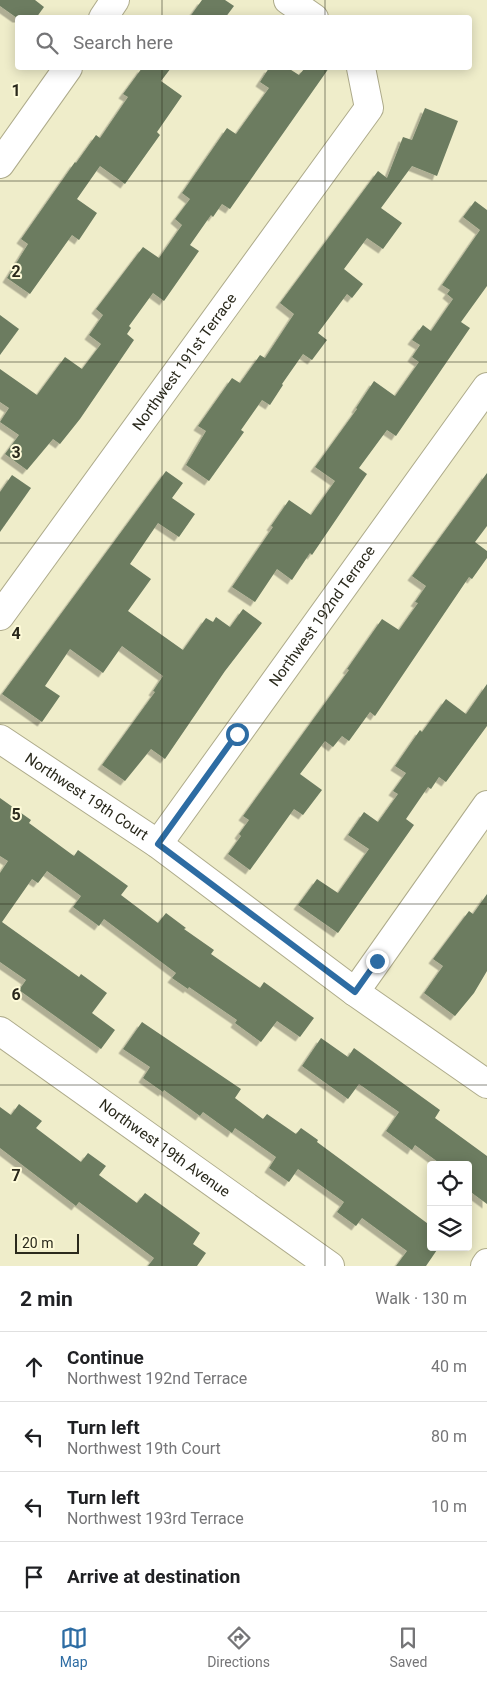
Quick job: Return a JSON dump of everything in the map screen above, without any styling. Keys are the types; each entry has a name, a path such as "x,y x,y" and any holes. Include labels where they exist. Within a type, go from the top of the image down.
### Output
{"street":[{"path":"105,15 115,0"},
{"path":"288,0 310,15"},
{"path":"0,164 67,70"},
{"name":"Northwest 191st Terrace","path":"0,616 368,108 361,70"},
{"name":"Northwest 192nd Terrace","path":"158,844 487,387"},
{"name":"Northwest 19th Court","path":"0,738 158,844 355,992 487,1084"},
{"path":"355,992 487,805"},
{"name":"Northwest 19th Avenue","path":"0,1031 330,1266"}],"building":[{"path":"0,0 35,0 44,7 38,15 15,15 15,17 0,6"},
{"path":"202,0 225,0 234,6 227,15 191,15"},
{"path":"141,70 169,70 161,81 182,96 157,132 160,135 125,184 100,166 77,199 97,213 79,240 72,235 30,294 7,278 28,244 21,239 96,135 100,138 128,97 123,94"},
{"path":"268,70 291,70 299,75 303,70 328,70 230,209 222,204 213,217 211,215 190,245 199,251 164,301 153,293 129,326 131,328 127,334 134,340 80,419 60,444 53,439 27,470 5,454 19,435 0,422 9,408 0,402 0,369 37,395 65,357 82,369 101,344 89,335 103,315 96,309 143,247 159,258 182,225 175,219 190,199 182,193 227,128 236,134 269,88 260,82"},
{"path":"425,108 458,121 437,176 412,166 381,208 402,223 383,249 367,238 344,269 363,284 352,298 347,294 318,333 327,340 312,360 303,354 270,405 262,400 241,430 244,432 209,481 186,465 206,431 198,426 232,378 240,383 260,355 265,358 294,314 280,303 378,171 387,178 403,137 412,140"},
{"path":"475,201 487,210 487,286 461,322 470,328 396,436 387,430 359,468 367,474 312,555 310,553 292,580 277,569 255,602 232,587 273,527 271,526 289,500 311,515 335,481 315,467 357,409 374,381 395,396 419,362 412,357 420,345 412,340 423,325 431,331 453,299 447,294 450,290 442,285 480,230 463,217"},
{"path":"0,315 19,329 0,355"},
{"path":"166,471 183,483 172,498 195,514 179,537 158,523 130,564 151,579 128,611 183,650 206,618 213,622 216,617 230,627 243,609 262,623 225,671 165,759 151,749 125,781 102,765 155,692 153,691 163,676 122,646 103,673 70,649 45,686 60,696 42,722 2,694"},
{"path":"487,473 487,526 475,542 487,551 487,558 472,579 469,577 375,716 370,712 349,741 342,736 333,747 325,741 300,774 322,790 303,815 294,809 250,870 228,854 241,836 239,834 249,820 243,816 349,670 347,669 382,619 399,630 418,603 415,602 426,586 412,576"},
{"path":"12,475 31,488 0,532 0,492"},
{"path":"487,684 487,726 446,782 439,777 431,789 428,787 406,819 414,825 338,933 298,905 317,879 338,893 369,849 348,835 364,812 378,822 398,794 393,791 406,773 395,766 420,730 422,732 446,699 466,714"},
{"path":"0,798 31,820 29,823 74,856 78,850 128,886 121,895 158,923 166,913 186,928 184,929 214,950 211,954 260,988 264,982 314,1018 300,1037 277,1021 261,1042 235,1023 237,1020 189,987 188,989 172,978 176,973 104,919 99,926 73,907 81,896 47,871 38,883 32,879 2,922 79,977 81,974 107,993 92,1013 115,1030 101,1049 19,990 26,980 0,962 0,873 8,861 0,856"},
{"path":"487,894 487,971 474,993 455,1016 424,993 443,966 433,959 469,911 473,914"},
{"path":"142,1022 241,1089 235,1098 263,1119 267,1114 296,1134 301,1128 318,1140 317,1142 427,1223 427,1251 436,1251 426,1266 396,1266 407,1251 362,1218 356,1226 337,1212 344,1202 298,1169 289,1182 269,1168 276,1157 235,1128 232,1133 203,1112 200,1116 164,1090 163,1092 143,1078 150,1067 123,1049"},
{"path":"321,1038 348,1057 354,1048 440,1110 435,1118 487,1156 487,1204 472,1193 472,1161 437,1161 415,1145 412,1150 386,1131 399,1112 359,1084 348,1099 302,1066"},
{"path":"19,1104 42,1121 36,1128 81,1162 88,1153 106,1166 99,1175 137,1203 145,1193 200,1233 193,1244 206,1253 197,1266 148,1266 154,1258 79,1202 76,1206 0,1148 0,1107 11,1115"}],"route":[{"path":"237,734 158,844 355,992 377,961"}]}
